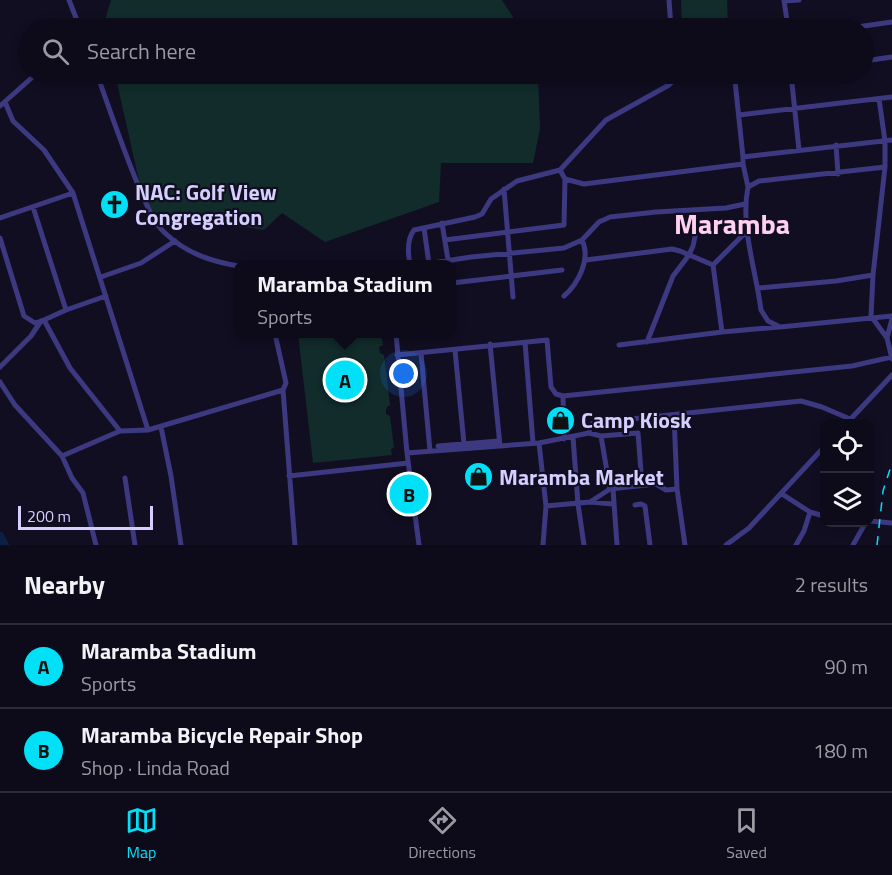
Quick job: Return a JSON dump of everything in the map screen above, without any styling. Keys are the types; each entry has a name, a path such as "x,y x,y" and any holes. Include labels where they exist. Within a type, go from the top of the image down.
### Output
{"street":[{"path":"69,0 76,18"},
{"path":"669,0 670,18"},
{"path":"787,18 784,1 799,0"},
{"path":"874,25 892,22"},
{"path":"874,60 892,57"},
{"path":"25,84 3,104 12,121 44,150 72,194 148,430"},
{"path":"100,84 149,210 159,226 191,252 206,259 234,265"},
{"path":"410,260 411,232 481,215 491,199 504,189 527,177 560,170 606,120 670,84"},
{"path":"735,84 748,187 745,204 747,231 761,310 768,321 780,327"},
{"path":"792,84 799,150"},
{"path":"739,115 892,97"},
{"path":"397,355 547,340 551,387 556,394 563,396 852,366 892,358 887,338 871,316 885,141 879,99"},
{"path":"565,179 584,184 799,150 892,140"},
{"path":"836,145 838,174"},
{"path":"748,187 763,180 838,174 892,162"},
{"path":"445,240 564,225 565,179 560,170"},
{"path":"504,189 513,297"},
{"path":"0,218 72,194"},
{"path":"442,223 448,260 564,248 582,240 599,222 610,218 726,208 745,204"},
{"path":"33,207 66,310"},
{"path":"647,342 673,276 693,246 696,232 692,210"},
{"path":"424,228 428,260"},
{"path":"713,265 747,231"},
{"path":"0,238 24,316 34,323 106,296"},
{"path":"564,296 570,291 585,260 582,240"},
{"path":"100,277 141,263 175,241"},
{"path":"585,260 672,249 713,265"},
{"path":"713,265 722,332"},
{"path":"456,282 562,270"},
{"path":"758,288 836,281 873,275"},
{"path":"620,345 871,316 892,317 887,338"},
{"path":"0,367 31,336 42,321"},
{"path":"42,321 70,368 120,431"},
{"path":"276,338 286,383 283,390 295,545"},
{"path":"397,338 408,463 419,545"},
{"path":"525,342 536,443 546,506 543,545"},
{"path":"490,344 500,444"},
{"path":"455,350 464,444"},
{"path":"421,353 430,451"},
{"path":"850,419 892,375"},
{"path":"0,382 15,405 62,456 72,478 83,494 96,545"},
{"path":"62,456 120,431 160,427 283,390"},
{"path":"563,396 564,439"},
{"path":"589,433 593,423 801,401 822,407 844,419"},
{"path":"674,416 677,489 685,545"},
{"path":"160,427 171,476 181,545"},
{"path":"438,446 536,443 589,433 601,436 638,433 642,485"},
{"path":"601,436 612,489 617,545"},
{"path":"573,437 578,504 584,545"},
{"path":"407,453 500,444"},
{"path":"726,545 749,528 820,452"},
{"path":"289,476 408,463"},
{"path":"125,478 135,545"},
{"path":"590,502 612,489 656,484 666,490 677,489"},
{"path":"782,494 810,512 820,515"},
{"path":"546,506 590,502 613,504"},
{"path":"634,505 645,506 650,545"},
{"path":"796,545 804,531 810,512"},
{"path":"874,522 892,523"},
{"path":"853,545 865,527"}],"green space":[{"path":"111,0 502,0 514,18 106,18"},
{"path":"681,0 727,0 728,18 682,18"},
{"path":"117,84 538,84 540,129 533,163 441,163 439,202 325,242 282,213 264,230 153,213 142,194"},
{"path":"298,338 382,338 383,345 379,347 380,353 384,355 390,405 386,408 386,414 390,416 394,448 391,449 392,455 313,463"}],"waterway":[{"name":"Maramba","path":"0,536 5,545"}],"railway":[{"path":"877,545 883,491 892,463"}],"place":[{"name":"NAC: Golf View Congregation","path":"114,205"},
{"name":"Maramba Stadium","path":"345,380"},
{"name":"Camp Kiosk","path":"560,420"},
{"name":"Maramba Market","path":"478,477"},
{"name":"Maramba Bicycle Repair Shop","path":"409,494"}],"district":[{"name":"Maramba","path":"732,223"}]}
